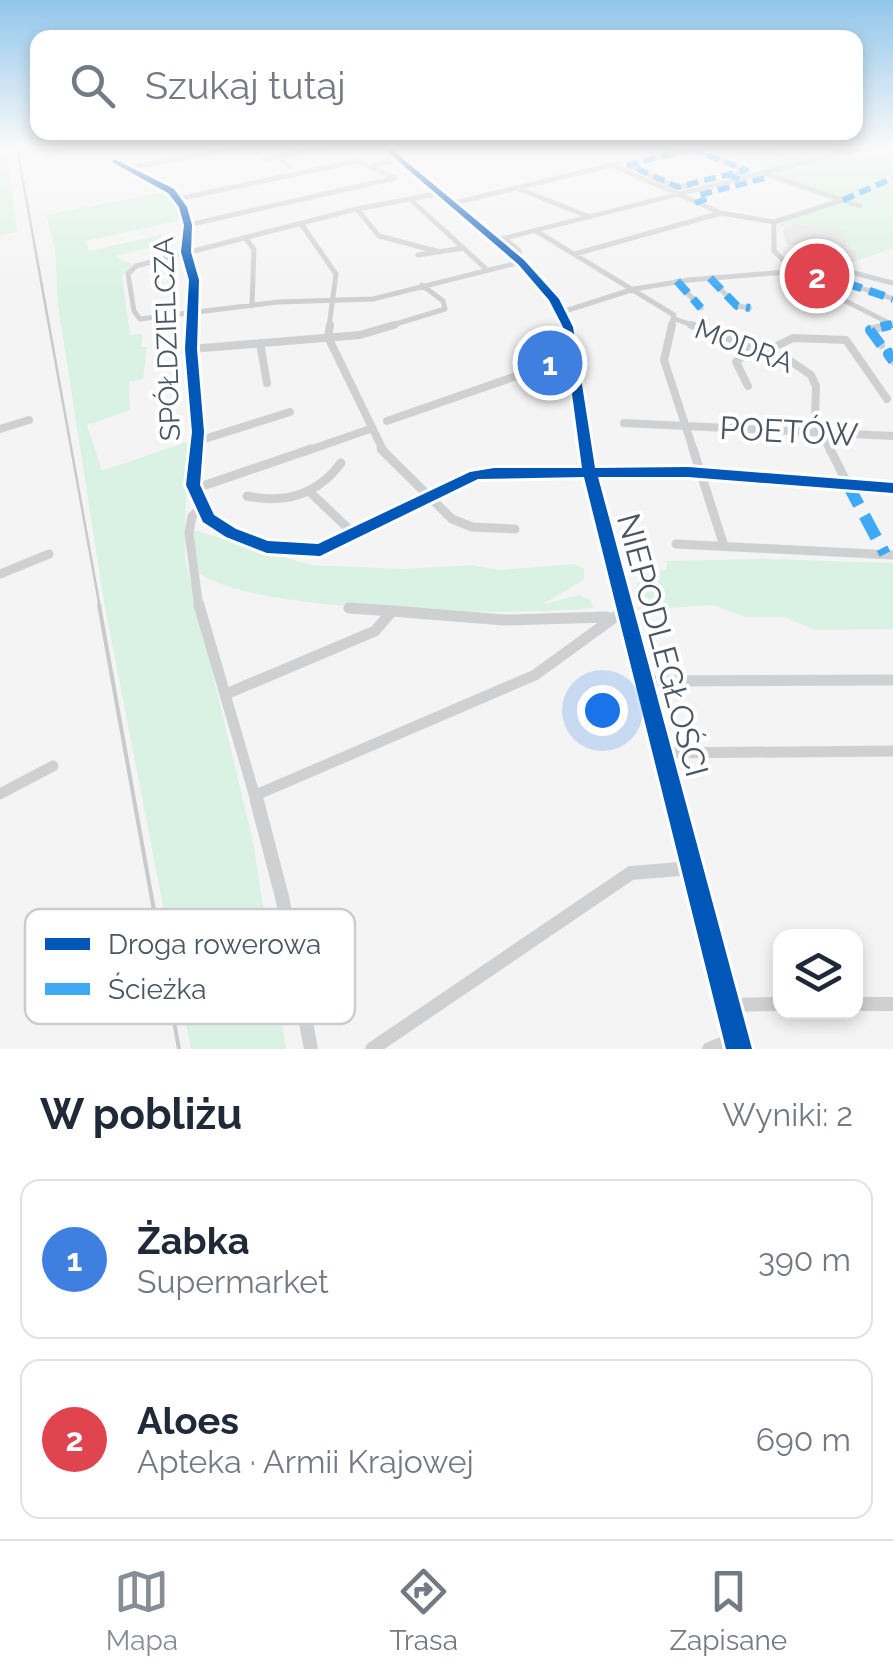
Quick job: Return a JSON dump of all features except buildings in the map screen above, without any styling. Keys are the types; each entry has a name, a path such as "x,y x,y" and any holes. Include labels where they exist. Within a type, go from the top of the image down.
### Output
{"street":[{"name":"SPÓŁDZIELCZA","path":"176,197 188,225 186,252 194,280 191,348 198,440 194,489"},
{"path":"178,200 192,197"},
{"path":"188,225 312,197"},
{"path":"423,197 357,209 186,252 129,271 134,311 140,319 252,306 372,299 521,262"},
{"name":"NIEPODLEGŁOŚCI","path":"445,197 501,239 562,312 618,613 645,681 738,1044"},
{"path":"454,203 484,197"},
{"path":"537,197 590,217"},
{"path":"501,239 667,197"},
{"path":"684,197 720,213 774,222 843,200"},
{"path":"695,202 704,200 701,197"},
{"path":"832,197 860,206"},
{"path":"410,199 485,268"},
{"path":"357,209 379,236 440,252"},
{"path":"575,254 720,213"},
{"path":"774,222 774,251 792,271 892,325"},
{"path":"302,225 336,274 328,337 379,446 452,519 472,527 516,529"},
{"name":"MODRA","path":"536,231 676,318 799,364 812,375 816,386 815,420 821,433"},
{"path":"245,238 254,248 252,306"},
{"path":"418,256 463,248"},
{"path":"562,312 634,289 710,278 840,268 893,283"},
{"path":"710,278 737,306 750,308"},
{"path":"677,281 702,308"},
{"path":"823,290 849,284 893,299"},
{"path":"191,348 376,332 445,309 443,301 422,285"},
{"path":"676,318 667,332 664,360 724,546"},
{"path":"881,345 870,330 892,325"},
{"path":"766,351 792,338 846,340 887,399"},
{"path":"260,342 266,383"},
{"path":"748,386 736,362 750,348"},
{"path":"893,352 888,354 893,361"},
{"path":"387,420 542,367 575,369"},
{"name":"SPÓŁDZIELCZA","path":"198,440 290,412"},
{"path":"0,430 28,420"},
{"path":"624,422 685,425"},
{"name":"POETÓW","path":"685,425 893,436"},
{"path":"370,429 194,489 201,509 231,533 275,549 320,550 476,475 688,472 893,488"},
{"path":"821,433 848,484"},
{"path":"247,496 272,501 311,493 341,462"},
{"path":"311,493 356,536"},
{"path":"201,509 189,525 200,615 256,795 285,909"},
{"path":"676,544 893,555"},
{"path":"0,574 49,554"},
{"path":"350,608 504,620 618,613"},
{"path":"226,694 375,631 392,611"},
{"path":"256,795 535,675 618,613"},
{"path":"645,681 893,680"},
{"path":"663,753 893,751"},
{"path":"0,794 54,766"},
{"path":"372,1049 607,887 631,874 692,868"},
{"path":"728,1005 773,1004"},
{"path":"863,1004 893,1004"},
{"path":"307,1024 312,1049"},
{"path":"710,1049 738,1044"}],"shaded area":[{"path":"792,223 845,230 847,249 856,250 857,261 834,263 833,251 786,244 783,229"}],"green space":[{"path":"0,197 12,197 17,232 0,235"},
{"path":"138,197 172,197 185,219 86,241 89,251 160,235 167,244 115,256 133,265 122,276 130,335 143,334 141,347 147,347 143,379 129,382 130,410 87,425 102,471 192,440 186,481 185,558 253,842 264,909 164,909 104,602 58,305 55,248 46,215"},
{"path":"823,197 893,197 893,248 858,260 857,250 848,249 845,230 792,223 781,227 777,238 781,222 842,204"},
{"path":"193,530 311,565 403,569 472,565 499,570 575,564 584,569 584,580 541,605 579,595 590,600 593,608 508,612 386,609 268,596 223,585 196,570"},
{"path":"667,561 893,563 893,629 814,630 785,617 745,617 714,605 635,610 651,601 635,588 642,576 666,569"},
{"path":"186,1024 282,1024 286,1049 191,1049"}],"railway":[{"path":"26,197 100,608"},
{"path":"99,605 154,909"},
{"path":"174,1024 179,1049"}],"marked path":[{"path":"695,203 704,200 701,197"},
{"path":"843,200 850,197"},
{"path":"710,278 737,306 750,308"},
{"path":"677,281 701,308"},
{"path":"823,290 849,284 893,299"},
{"path":"881,345 870,330 892,324"},
{"path":"893,352 888,354 893,361"},
{"path":"847,483 885,554"}],"cycle path":[{"path":"175,197 188,225 186,252 194,280 191,349 198,432 193,485 208,518 231,533 267,547 320,550 475,475 494,473 688,472 893,488"},
{"path":"444,197 521,262 554,299 568,327 589,471 739,1049"}],"place":[{"name":"Aloes","path":"817,276"},
{"name":"Żabka","path":"550,363"}]}
